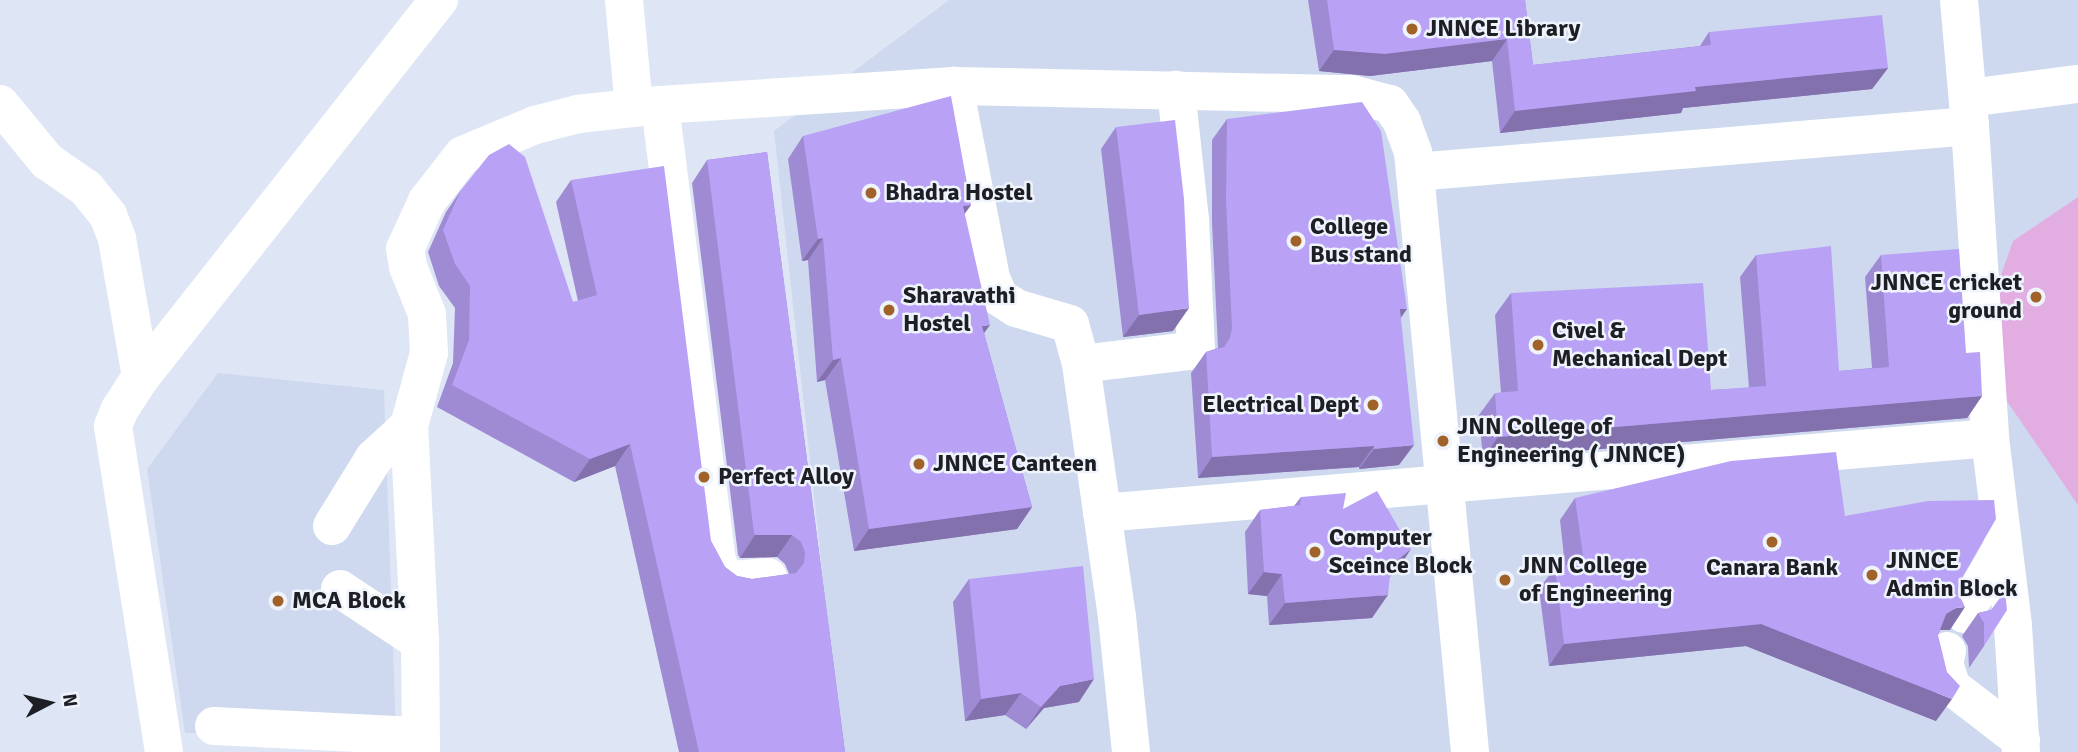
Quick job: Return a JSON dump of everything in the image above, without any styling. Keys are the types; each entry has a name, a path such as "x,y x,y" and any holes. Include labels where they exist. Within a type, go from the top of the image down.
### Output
{"street":[{"path":"624,0 647,107 717,561 722,572 734,580 768,577"},
{"path":"1959,0 1990,438 2013,626 2021,746"},
{"path":"164,752 113,426 120,409 141,377 433,2"},
{"path":"1415,172 1969,112 2078,84"},
{"path":"954,86 990,278 999,297 1016,308 1070,324 1081,364 1117,617 1131,752"},
{"path":"214,726 421,744 420,642 409,426 429,353 427,314 408,267 405,249 427,201 463,155 535,125 578,114 647,107 954,86 1176,90 1352,94 1390,104 1402,122 1413,152 1470,752"},
{"path":"1081,364 1196,350 1190,220 1176,90"},
{"path":"0,104 47,161 86,188 108,215 117,239 141,377"},
{"path":"332,526 374,458 409,426"},
{"path":"1102,513 1990,438"},
{"path":"1964,614 2003,546"},
{"path":"340,589 420,642"},
{"path":"1947,651 1944,663 1952,687 2021,746"}],"shaded area":[{"name":"JNN College of Engineering ( JNNCE)","path":"949,0 2078,0 2078,752 842,752 774,131"},
{"name":"JNNCE cricket ground","path":"2078,197 2078,505 1974,353 2013,241"},
{"name":"MCA Block","path":"218,373 384,390 396,736 185,733 147,469"}],"building":[{"path":"1327,0 1525,0 1533,65 1711,45 1709,32 1882,15 1888,68 1695,87 1696,91 1515,111 1507,39 1385,54 1334,50"},
{"path":"951,96 971,205 963,206 990,325 982,326 1032,507 869,529 841,358 833,360 823,238 818,239 803,136"},
{"path":"1362,102 1381,131 1407,309 1400,309 1414,445 1212,457 1206,352 1224,347 1232,328 1226,201 1227,119"},
{"path":"1175,120 1184,199 1189,308 1139,315 1116,127"},
{"name":"Perfect Alloy","path":"509,144 525,157 573,302 597,295 571,180 664,166 711,541 725,567 737,576 752,579 796,573 804,563 805,552 801,542 792,535 754,533 707,160 767,152 845,752 699,752 630,444 590,459 452,385 469,340 470,286 455,264 443,230 461,190 489,155"},
{"name":"Civel & Mechanical Dept","path":"1831,246 1839,371 1889,367 1881,255 1959,249 1966,353 1980,352 1982,396 1498,437 1495,393 1518,391 1511,293 1703,283 1711,390 1766,386 1756,255"},
{"path":"1836,452 1845,516 1928,501 1994,500 1996,519 1960,581 1958,592 1965,607 1956,608 1946,614 1938,635 1947,672 1960,686 1952,699 1761,624 1564,644 1555,567 1584,563 1575,498 1731,461"},
{"name":"Computer Sceince Block","path":"1377,491 1411,549 1391,565 1388,595 1285,603 1282,574 1264,572 1260,510 1300,505 1301,497 1346,493 1343,509"},
{"path":"1083,566 1094,679 1060,686 1041,707 1021,693 981,699 969,579"},
{"path":"2005,591 2007,610 1984,646 1984,623 1978,613 1991,610"}],"place":[{"name":"JNNCE Library","path":"1412,29"},
{"name":"Bhadra Hostel","path":"871,193"},
{"name":"College Bus stand","path":"1296,241"},
{"name":"JNNCE cricket ground","path":"2036,297"},
{"name":"Sharavathi Hostel","path":"889,310"},
{"name":"Civel & Mechanical Dept","path":"1538,345"},
{"name":"Electrical Dept","path":"1373,405"},
{"name":"JNN College of Engineering ( JNNCE)","path":"1443,441"},
{"name":"JNNCE Canteen","path":"919,464"},
{"name":"Perfect Alloy","path":"704,477"},
{"name":"Canara Bank","path":"1772,542"},
{"name":"Computer Sceince Block","path":"1315,552"},
{"name":"JNNCE Admin Block","path":"1872,575"},
{"name":"JNN College of Engineering","path":"1505,580"},
{"name":"MCA Block","path":"278,601"}]}
